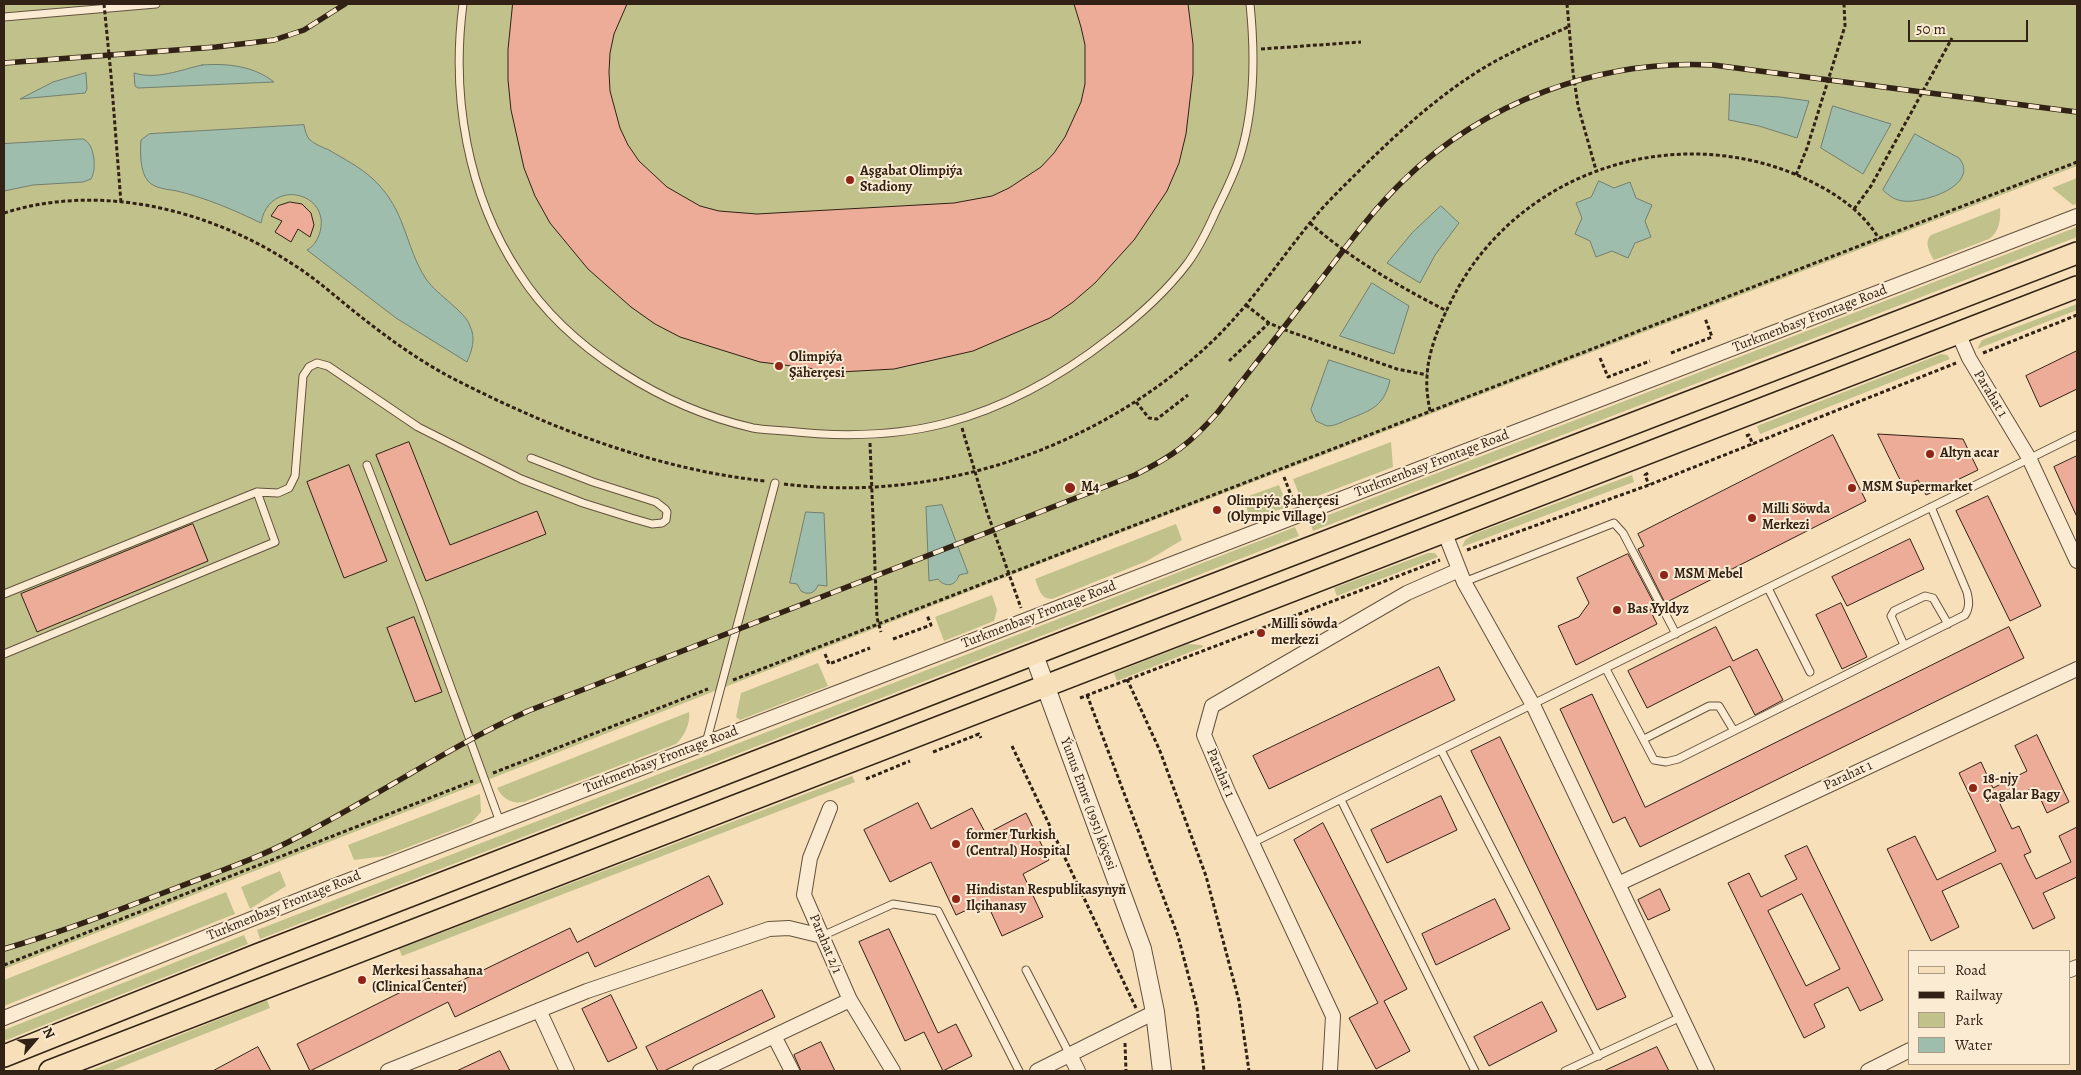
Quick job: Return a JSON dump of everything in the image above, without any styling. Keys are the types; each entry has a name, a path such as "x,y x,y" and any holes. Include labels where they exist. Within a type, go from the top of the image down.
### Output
{"main road":[{"path":"4,1056 257,955 2077,253"},
{"path":"58,1070 1044,686 2077,287"}],"street":[{"name":"Turkmenbasy Frontage Road","path":"4,1018 278,908 500,822 2077,216"},
{"name":"Parahat 1","path":"1958,333 1969,358 2030,458 2077,561"},
{"path":"1444,531 1462,576 1533,705 1706,1071"},
{"name":"Parahat 1","path":"1330,1071 1333,1016 1229,794 1204,734 1212,706 1407,593 1462,576"},
{"name":"Ýunus Emre (1951) köçesi","path":"1034,655 1142,949 1148,1015 1162,1071"},
{"name":"Parahat 1","path":"1618,884 2077,669"},
{"name":"Parahat 2/1","path":"830,808 810,858 804,895 850,1000 893,1071"},
{"path":"388,1071 587,991 769,929 789,928 822,936"},
{"path":"700,1071 850,1000"},
{"path":"539,1010 567,1071"},
{"path":"1037,1071 1148,1015"},
{"path":"774,1036 792,1071"},
{"path":"1868,1071 1908,1051"},
{"path":"1070,1054 1078,1071"}],"lane":[{"path":"4,17 156,4"},
{"path":"462,4 458,60 459,92 463,124 478,187 503,246 519,274 538,299 584,344 630,377 665,397 695,410 757,429 815,434 870,435 911,430 959,419 1004,404 1061,374 1142,314 1189,262 1212,219 1240,155 1250,104 1253,50 1250,4"},
{"path":"4,594 257,492 278,493 292,485 295,476 304,376 309,367 317,363 328,366 418,427 521,480 583,503 652,524 662,523 666,520 667,512 656,502 593,482 531,458"},
{"path":"1252,843 2077,435"},
{"path":"367,465 500,822"},
{"path":"706,743 775,483"},
{"path":"4,654 275,542 257,492"},
{"path":"1606,669 1654,760 1666,762 1678,759 1965,615 1968,610 1969,601 1967,592 1931,507"},
{"path":"1462,576 1614,523 1623,533 1676,634"},
{"path":"1768,588 1810,672"},
{"path":"1904,646 1891,616 1894,611 1925,596 1933,598 1948,624"},
{"path":"1644,739 1709,706 1715,705 1719,706 1734,731"},
{"path":"1441,750 1599,1056"},
{"path":"1341,800 1472,1070"},
{"path":"822,936 893,904 938,911 1020,1071"},
{"path":"1026,970 1070,1054"},
{"path":"1565,1071 1681,1017"}],"path":[{"path":"104,4 121,203"},
{"path":"1568,4 1573,72 1578,106 1596,170"},
{"path":"1796,175 1807,148 1845,26 1844,4"},
{"path":"4,213 36,204 92,201 121,203 176,212 231,230 295,265 361,317 454,379 532,416 583,437 637,456 701,471 775,483 825,488 902,485 958,476 1013,460 1056,443 1112,417 1136,402 1204,349 1246,305 1342,187 1396,136 1434,104 1492,63 1570,26"},
{"path":"1854,209 1871,186 1952,38"},
{"path":"1253,50 1361,42"},
{"path":"1430,411 1427,375 1436,337 1464,278 1490,243 1521,213 1551,193 1596,170 1637,158 1680,153 1702,153 1752,160 1796,175 1826,190 1854,209 1872,227 1879,238"},
{"path":"4,965 878,623 2077,162"},
{"path":"1310,224 1332,243 1447,311"},
{"path":"1246,305 1269,323 1285,330 1397,369 1427,375"},
{"path":"1080,698 1453,555 1649,485 2077,315"},
{"path":"1671,353 1712,337 1705,318"},
{"path":"1229,361 1269,323"},
{"path":"1600,358 1608,377 1650,361"},
{"path":"1136,402 1149,418 1156,419 1188,395"},
{"path":"959,419 987,512 1026,620"},
{"path":"870,435 878,623 881,632"},
{"path":"1743,437 1749,435 1753,445"},
{"path":"1649,485 1645,474 1654,471"},
{"path":"893,639 931,625 927,614"},
{"path":"825,654 829,664 870,648"},
{"path":"1127,679 1160,751 1206,876 1238,1001 1249,1071"},
{"path":"1087,695 1178,936 1197,1008 1204,1071"},
{"path":"933,752 979,734 980,738"},
{"path":"1012,746 1148,1015"},
{"path":"866,779 910,761"},
{"path":"1124,1027 1126,1071"}],"green space":[{"name":"Olimpiýa Şäherçesi","path":"4,4 2077,4 2077,166 1032,567 4,969"},
{"path":"2077,178 2077,204 2073,205 2052,188"},
{"path":"2000,208 1999,225 1989,239 1934,260 1928,244 1931,235"},
{"path":"2077,227 2077,237 1313,531 1310,522"},
{"path":"2077,304 2077,310 1977,349 1982,340"},
{"path":"1941,354 1947,355 1950,359 1760,434 1757,426"},
{"path":"1391,442 1393,467 1302,502 1293,479"},
{"path":"1632,475 1634,482 1462,547 1465,540 1474,534"},
{"path":"1279,485 1288,507 1263,513 1248,512 1243,498"},
{"path":"1176,524 1182,540 1147,561 1052,599 1042,595 1035,579"},
{"path":"1295,527 1299,536 260,939 257,930"},
{"path":"1428,553 1435,553 1438,557 1337,596 1334,588"},
{"path":"992,595 997,610 994,621 944,641 935,617"},
{"path":"1188,644 1202,645 1203,647 1117,681 1114,673"},
{"path":"818,663 828,686 740,720 736,717 741,693"},
{"path":"689,712 686,729 676,744 524,802 508,800 497,788"},
{"path":"852,776 855,782 402,956 399,949"},
{"path":"480,794 481,812 471,823 385,856 354,860 348,845"},
{"path":"280,871 286,886 250,909 241,887"},
{"path":"226,892 235,914 4,1006 4,980"},
{"path":"244,935 248,944 4,1041 4,1030"},
{"path":"267,1000 270,1008 111,1071 90,1071"}],"water":[{"path":"202,65 230,65 249,69 274,82 138,88 135,86 134,73 160,75"},
{"path":"86,73 87,89 85,93 20,99 53,82"},
{"path":"1730,94 1809,101 1797,138 1759,126 1729,120"},
{"path":"1833,106 1891,124 1863,174 1821,148"},
{"path":"304,125 307,136 311,141 357,167 373,179 393,203 413,254 426,279 463,315 470,326 473,340 467,362 396,318 307,250 318,237 321,218 317,207 308,199 298,195 286,195 275,199 266,209 261,223 209,201 154,186 148,181 143,172 141,140 149,134"},
{"path":"1915,134 1959,158 1964,168 1962,177 1956,185 1934,196 1911,201 1900,200 1883,190"},
{"path":"83,139 87,141 94,157 94,170 91,179 83,182 33,185 4,191 4,144"},
{"path":"1599,181 1614,188 1630,182 1636,198 1652,205 1645,221 1651,237 1635,243 1628,258 1612,251 1596,257 1590,241 1575,234 1582,218 1576,203 1591,197"},
{"path":"1441,206 1459,223 1435,255 1420,283 1387,263 1412,233"},
{"path":"1372,283 1409,306 1394,354 1340,336"},
{"path":"1329,360 1390,380 1384,396 1376,406 1336,425 1327,426 1316,421 1311,410"},
{"path":"942,505 968,573 959,575 955,582 947,585 938,579 929,581 926,507"},
{"path":"806,512 824,513 827,586 818,585 813,592 808,593 801,591 797,584 790,583"}],"building":[{"path":"513,4 627,4 614,34 610,53 610,91 620,128 628,145 639,161 667,187 700,206 719,211 757,214 954,203 992,196 1009,188 1041,167 1054,153 1065,137 1081,102 1085,84 1085,45 1074,4 1188,4 1193,44 1193,74 1186,134 1179,163 1167,191 1134,240 1095,283 1050,318 973,351 894,369 840,372 760,362 680,337 655,324 631,307 588,269 550,223 535,196 524,168 511,110 508,50"},
{"path":"290,202 302,204 311,213 314,225 310,237 298,229 291,242 275,232 282,221 271,216 278,206"},
{"path":"2077,351 2077,389 2040,407 2026,376"},
{"name":"Altyn acar","path":"1878,434 1963,439 1978,470 1926,495 1918,480 1904,487"},
{"name":"Milli Söwda Merkezi","path":"1833,435 1866,501 1665,603 1638,549 1644,546 1638,534"},
{"path":"409,442 450,545 537,511 546,534 426,581 376,455"},
{"path":"2077,456 2077,517 2054,467"},
{"path":"349,465 387,561 344,578 307,482"},
{"path":"1988,496 2041,606 2010,621 1956,511"},
{"path":"193,524 208,561 37,632 21,594"},
{"path":"1910,539 1924,569 1847,606 1832,577"},
{"name":"Bas Yyldyz","path":"1628,554 1656,607 1650,610 1657,624 1576,665 1558,626 1579,617 1589,603 1577,578"},
{"path":"1841,603 1867,657 1842,669 1816,615"},
{"path":"414,617 442,692 415,702 387,628"},
{"path":"1716,627 1733,661 1757,649 1783,700 1755,715 1730,666 1647,708 1628,671"},
{"path":"2009,627 2024,658 1640,847 1625,817 1613,823 1560,709 1592,694 1645,807"},
{"path":"1439,667 1455,700 1269,789 1253,756"},
{"path":"2037,735 2069,802 2047,813 2035,787 2000,804 2012,829 2019,826 2031,852 2024,855 2036,879 2071,862 2059,836 2077,827 2077,877 2043,893 2055,918 2033,929 2001,863 1942,891 1959,927 1931,941 1887,849 1915,836 1937,880 1996,851 1959,773 1981,762 1993,788 2027,771 2015,746"},
{"path":"1500,737 1626,997 1597,1010 1471,751"},
{"path":"1441,796 1457,830 1387,863 1371,830"},
{"name":"former Turkish (Central) Hospital","path":"918,803 931,829 972,808 986,834 1026,813 1049,860 1023,874 1043,917 1002,936 986,901 956,915 931,862 890,882 864,830"},
{"path":"1323,823 1407,989 1384,1001 1410,1051 1376,1069 1349,1018 1378,1003 1294,840"},
{"path":"1807,846 1883,1000 1860,1011 1848,987 1814,1004 1825,1027 1804,1038 1728,883 1749,873 1761,897 1797,879 1785,856","holes":["1802,894 1840,969 1806,986 1768,911"]},
{"path":"709,876 723,904 595,967 588,952 455,1017 448,1002 310,1071 297,1044 429,978 436,993 570,928 577,942"},
{"path":"1660,889 1670,910 1648,920 1638,900"},
{"path":"1495,899 1510,929 1436,965 1422,934"},
{"path":"889,929 938,1033 956,1024 972,1056 943,1071 924,1032 905,1041 859,942"},
{"path":"762,990 775,1017 664,1071 658,1071 646,1047"},
{"path":"611,995 637,1048 608,1062 582,1009"},
{"path":"1542,1002 1557,1031 1489,1066 1474,1037"},
{"path":"821,1042 835,1071 801,1071 794,1055"},
{"path":"258,1047 271,1071 213,1071"},
{"path":"1657,1047 1669,1071 1604,1071"},
{"path":"500,1051 510,1071 457,1071"}],"railway":[{"path":"4,63 216,47 274,40 304,30 345,4"},
{"path":"4,949 112,912 268,852 327,822 469,740 528,711 1135,475 1148,468 1171,455 1190,441 1218,412 1361,227 1403,181 1435,153 1470,129 1507,108 1546,91 1586,78 1628,69 1670,65 1713,65 2077,112"}],"place":[{"name":"Aşgabat Olimpiýa Stadiony","path":"850,180"},
{"name":"Olimpiýa Şäherçesi","path":"779,366"},
{"name":"Altyn acar","path":"1930,454"},
{"name":"M4","path":"1070,488"},
{"name":"MSM Supermarket","path":"1852,488"},
{"name":"Olimpiýa Şaherçesi (Olympic Village)","path":"1217,510"},
{"name":"Milli Söwda Merkezi","path":"1752,518"},
{"name":"MSM Mebel","path":"1664,575"},
{"name":"Bas Yyldyz","path":"1617,610"},
{"name":"Milli söwda merkezi","path":"1261,633"},
{"name":"18-njy Çagalar Bagy","path":"1973,788"},
{"name":"former Turkish (Central) Hospital","path":"956,844"},
{"name":"Hindistan Respublikasynyň Ilçihanasy","path":"956,899"},
{"name":"Merkesi hassahana (Clinical Center)","path":"362,980"}]}
